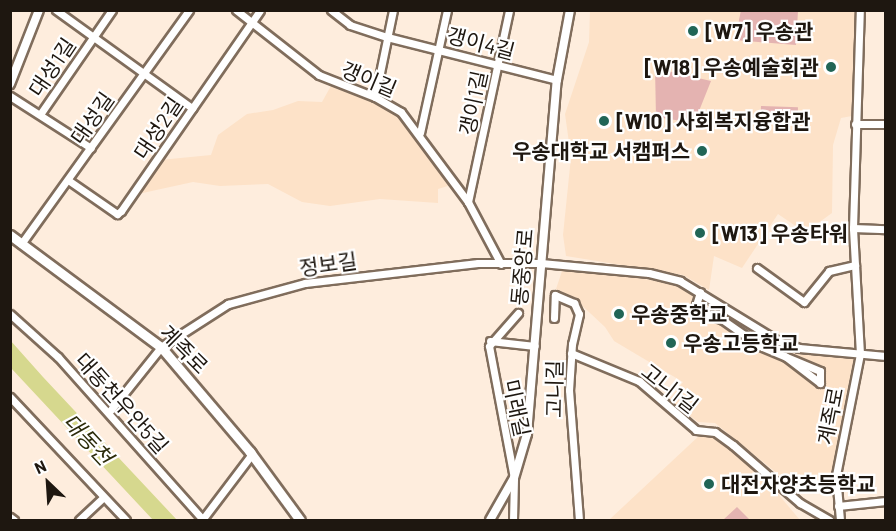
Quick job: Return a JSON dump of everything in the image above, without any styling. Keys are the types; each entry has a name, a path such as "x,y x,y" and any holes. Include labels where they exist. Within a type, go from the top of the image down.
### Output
{"main road":[{"name":"계족로","path":"10,235 160,347 252,454 300,520"}],"street":[{"path":"10,84 39,10"},
{"path":"56,10 192,108"},
{"name":"대성1길","path":"41,113 112,10"},
{"name":"대성길","path":"21,244 189,10"},
{"name":"갱이길","path":"236,10 319,75 375,97 401,112 420,133 468,202 501,264"},
{"name":"대성2길","path":"68,180 120,212 260,10"},
{"name":"갱이4길","path":"331,10 350,25 387,37 557,80"},
{"path":"375,97 393,10"},
{"path":"420,133 447,10"},
{"name":"갱이1길","path":"468,202 509,10"},
{"name":"동중앙로","path":"490,520 514,478 527,434 557,80 570,10"},
{"name":"계족로","path":"840,520 836,475 860,354 853,228 860,10"},
{"path":"10,96 41,113 91,148"},
{"path":"855,124 885,124"},
{"path":"853,228 885,229"},
{"name":"정보길","path":"109,412 160,347 228,304 278,288 478,263 541,263 649,273 680,281 778,341 799,348 885,356"},
{"path":"757,268 804,302 829,271 855,265"},
{"path":"700,292 696,305 700,311 723,320 760,346 785,356 820,371 819,383 785,356"},
{"name":"고니길","path":"554,318 555,295 573,303 579,314 571,353 569,426 579,520"},
{"path":"490,340 518,313"},
{"name":"대동천우안5길","path":"10,314 58,357 109,412 202,520"},
{"path":"490,340 535,346"},
{"name":"미래길","path":"490,340 489,357 514,478 513,520"},
{"name":"고니1길","path":"571,353 639,381 696,430 715,432 800,503 829,520"},
{"path":"10,397 126,520"},
{"path":"202,520 252,454"},
{"path":"79,520 103,498"},
{"path":"838,506 885,501"}],"shaded area":[{"path":"741,10 798,11 796,45 735,40"},
{"name":"우송대학교 서캠퍼스","path":"590,11 857,11 852,116 841,118 833,145 832,213 814,226 797,227 778,214 742,268 714,256 709,290 683,275 566,256 563,235 571,157 565,114 589,42"},
{"path":"655,68 711,81 699,111 688,122 656,117"},
{"path":"332,84 401,114 451,185 438,189 438,203 380,199 330,206 302,202 268,184 220,186 193,182 138,194 160,160 211,155 218,135 247,114 273,110 298,101 322,102"},
{"path":"761,106 798,107 798,119 761,118"},
{"path":"562,271 634,277 678,285 751,330 798,354 855,358 831,478 808,482 778,474 715,423 698,422 669,400 683,382 614,341 605,327 575,299 556,289"},
{"name":"대전자양초등학교","path":"701,434 715,435 751,462 800,520 609,520"},
{"path":"737,507 750,520 723,520"}],"water":[{"name":"대동천","path":"10,340 177,520 153,520 11,368"}],"place":[{"name":"[W7] 우송관","path":"693,31"},
{"name":"[W18] 우송예술회관","path":"831,67"},
{"name":"[W10] 사회복지융합관","path":"604,121"},
{"name":"우송대학교 서캠퍼스","path":"702,151"},
{"name":"[W13] 우송타워","path":"700,233"},
{"name":"우송중학교","path":"619,314"},
{"name":"우송고등학교","path":"671,343"},
{"name":"대전자양초등학교","path":"709,484"}]}
